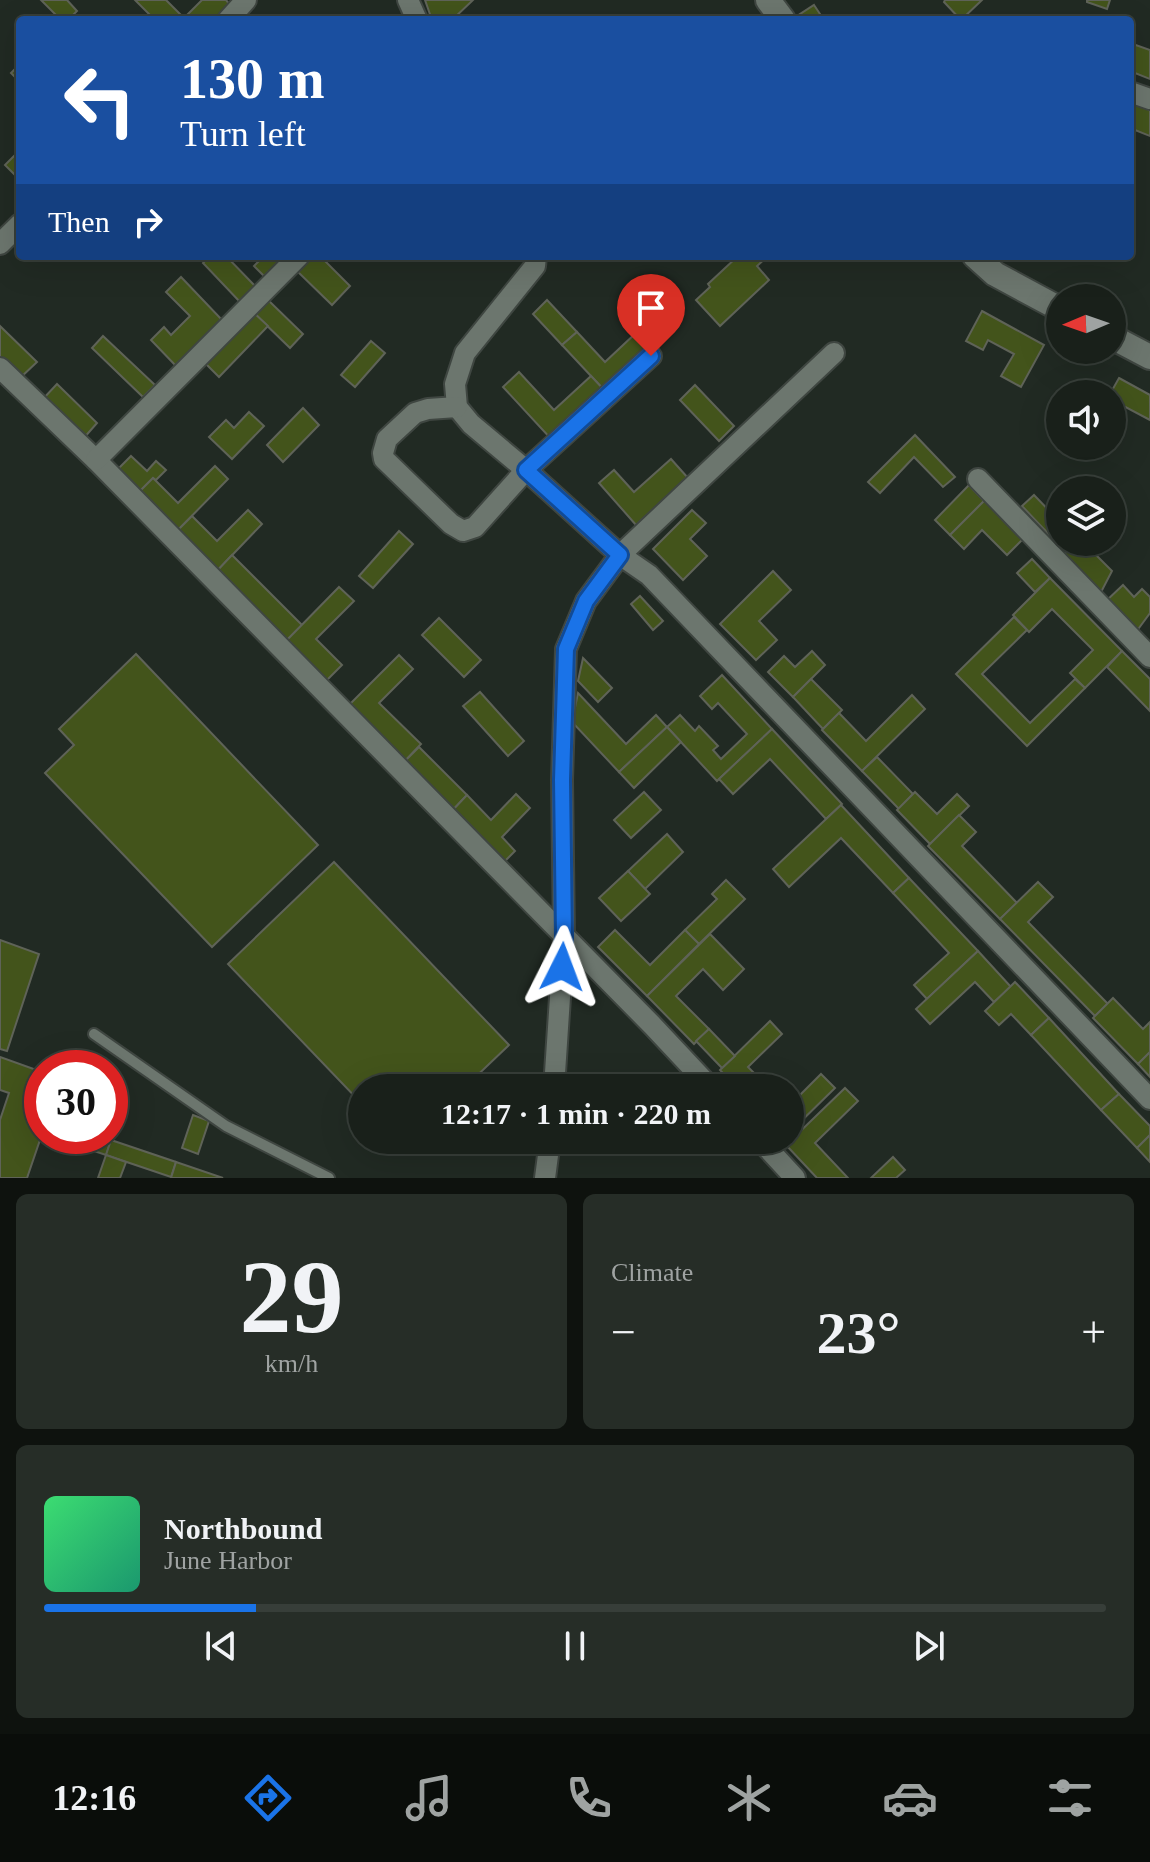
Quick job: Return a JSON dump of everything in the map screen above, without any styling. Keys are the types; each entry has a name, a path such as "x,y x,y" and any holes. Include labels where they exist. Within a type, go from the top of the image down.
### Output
{"street":[{"path":"232,16 246,0"},
{"path":"0,244 16,228"},
{"path":"96,460 295,260"},
{"path":"536,260 535,266 465,353 455,384 457,407 471,424 620,555 649,575 1150,1099"},
{"path":"979,260 995,274 1046,301"},
{"path":"1126,344 1150,357"},
{"path":"555,1074 564,937 562,780 566,649 586,601 620,555 834,353"},
{"path":"457,407 415,413 387,439 383,453 384,459 451,524 463,531 475,527 526,470 651,356"},
{"path":"0,368 96,460 698,1074"},
{"path":"978,479 1150,657"},
{"path":"545,1178 548,1154"},
{"path":"773,1154 795,1178"}],"lane":[{"path":"94,1034 226,1126 329,1178"}],"building":[{"path":"41,0 67,0 77,11 72,16 57,16"},
{"path":"135,0 166,0 182,16 151,16"},
{"path":"202,0 226,0 231,6 221,16 186,16"},
{"path":"425,0 473,0 456,16 431,16"},
{"path":"982,0 965,16 957,16 944,2"},
{"path":"1087,0 1110,0 1107,9"},
{"path":"814,5 821,16 797,16"},
{"path":"1134,44 1150,50 1150,79 1134,73"},
{"path":"1134,103 1150,110 1150,136 1134,130"},
{"path":"16,154 16,176 5,165"},
{"path":"206,260 230,260 257,288 241,303 203,263"},
{"path":"260,260 284,260 266,278 254,266"},
{"path":"306,260 324,260 350,286 332,305 296,270"},
{"path":"734,260 764,260 757,266 769,280 720,326 696,300 710,287 708,284"},
{"path":"181,277 223,321 177,367 151,340 164,327 171,335 190,316 166,292"},
{"path":"267,299 303,334 290,348 254,313"},
{"path":"547,300 577,332 562,345 533,314"},
{"path":"252,311 268,326 219,377 203,361"},
{"path":"982,311 1044,345 1021,387 1001,376 1014,354 988,340 983,350 966,341"},
{"path":"0,326 37,362 20,378 0,358"},
{"path":"577,332 605,362 637,332 652,348 606,392 562,345"},
{"path":"103,336 155,385 143,397 92,348"},
{"path":"371,341 385,353 355,387 341,375"},
{"path":"519,372 554,410 591,376 606,392 553,441 503,387"},
{"path":"1126,382 1150,395 1150,420 1126,407"},
{"path":"57,384 97,423 83,439 42,400"},
{"path":"695,385 734,426 719,441 680,400"},
{"path":"303,408 319,425 283,462 267,445"},
{"path":"249,412 264,426 232,459 209,437 226,420 234,428"},
{"path":"915,435 955,477 943,487 914,457 880,493 868,482"},
{"path":"131,456 147,471 156,461 166,470 136,495 114,473"},
{"path":"671,459 688,478 636,525 599,483 614,470 634,492"},
{"path":"215,466 228,479 175,533 136,495 153,478 178,503"},
{"path":"969,485 984,501 950,535 935,520"},
{"path":"1034,495 1046,507 1046,531 1022,506"},
{"path":"986,499 1024,538 1007,555 982,530 964,549 950,535"},
{"path":"248,510 262,524 215,573 175,533 192,516 217,541"},
{"path":"692,510 706,523 690,539 707,556 683,580 653,549"},
{"path":"399,531 413,544 373,588 359,576"},
{"path":"232,555 302,625 285,642 215,573"},
{"path":"1062,556 1097,556 1112,571 1100,594"},
{"path":"1032,559 1050,578 1035,592 1017,573"},
{"path":"773,571 791,590 759,621 777,640 756,660 720,624"},
{"path":"1050,578 1122,651 1085,688 1070,673 1093,650 1052,609 1029,632 1013,615"},
{"path":"1123,585 1134,597 1142,589 1150,597 1150,613 1136,632 1106,601"},
{"path":"339,587 354,601 316,639 342,665 325,682 285,642"},
{"path":"640,596 663,621 653,630 631,604"},
{"path":"1014,617 1027,630 982,674 1030,723 1075,679 1085,688 1027,746 956,674"},
{"path":"439,618 481,660 464,677 422,635"},
{"path":"812,651 825,665 793,697 768,672 784,656 795,667"},
{"path":"1122,651 1150,679 1150,711 1107,667"},
{"path":"136,654 318,845 212,947 45,773 74,745 59,729"},
{"path":"399,655 413,669 379,703 421,744 402,764 346,708"},
{"path":"583,658 612,688 598,702 578,681"},
{"path":"722,675 772,729 717,781 667,727 680,715 695,731 699,726 718,746 713,750 721,759 747,734 718,703 712,709 700,696"},
{"path":"811,679 842,710 823,729 793,697"},
{"path":"480,692 524,741 508,756 463,706"},
{"path":"578,693 626,744 656,715 667,727 619,772 572,722"},
{"path":"912,695 925,709 862,771 822,730 839,713 866,741"},
{"path":"667,727 681,742 634,788 619,772"},
{"path":"772,729 842,804 826,819 770,759 733,794 719,779"},
{"path":"419,747 467,795 450,813 402,764"},
{"path":"877,757 913,794 899,809 862,771"},
{"path":"644,792 661,810 631,838 614,820"},
{"path":"915,792 937,814 957,794 969,806 930,844 897,810"},
{"path":"516,794 530,808 502,837 515,851 502,864 450,813 467,795 491,820"},
{"path":"841,805 909,878 893,893 841,838 789,887 773,869"},
{"path":"959,815 976,832 962,846 1017,903 1000,919 928,846"},
{"path":"667,834 683,852 645,889 628,871"},
{"path":"334,862 509,1045 479,1074 348,1074 348,1089 228,964"},
{"path":"628,871 650,894 621,921 599,898"},
{"path":"909,878 978,951 927,999 914,985 949,953 893,893"},
{"path":"726,880 745,899 699,944 685,930 717,899 712,894"},
{"path":"1038,882 1053,897 1028,922 1108,1004 1095,1016 1000,919"},
{"path":"615,930 650,965 685,930 699,944 647,996 598,947"},
{"path":"710,934 744,969 723,990 703,969 676,996 709,1029 694,1044 647,996"},
{"path":"0,940 39,954 7,1051 0,1049"},
{"path":"978,951 1011,987 994,1002 975,982 930,1024 916,1009"},
{"path":"1015,982 1049,1018 1031,1035 1011,1014 999,1025 985,1011"},
{"path":"1113,998 1143,1029 1150,1022 1150,1052 1138,1064 1093,1018"},
{"path":"1049,1018 1119,1094 1101,1110 1031,1035"},
{"path":"770,1021 782,1034 748,1067 755,1074 724,1074 720,1070"},
{"path":"709,1029 735,1056 722,1068 696,1041"},
{"path":"1150,1052 1150,1077 1138,1064"},
{"path":"0,1057 24,1066 24,1154 35,1154 27,1178 0,1178 0,1120 9,1093 0,1090"},
{"path":"821,1074 835,1088 804,1118 804,1091"},
{"path":"845,1088 858,1101 815,1143 848,1178 817,1178 794,1154 804,1154 804,1128"},
{"path":"1119,1094 1150,1126 1150,1135 1137,1148 1101,1110"},
{"path":"193,1115 209,1121 198,1154 182,1148"},
{"path":"1150,1135 1150,1162 1137,1148"},
{"path":"128,1146 176,1162 171,1177 106,1155 128,1154"},
{"path":"106,1155 126,1162 120,1178 98,1178"},
{"path":"893,1157 905,1170 896,1178 871,1178"},
{"path":"176,1162 223,1178 171,1178"}],"route":[{"path":"562,967 566,649 586,601 620,555 526,470 651,356"}]}
